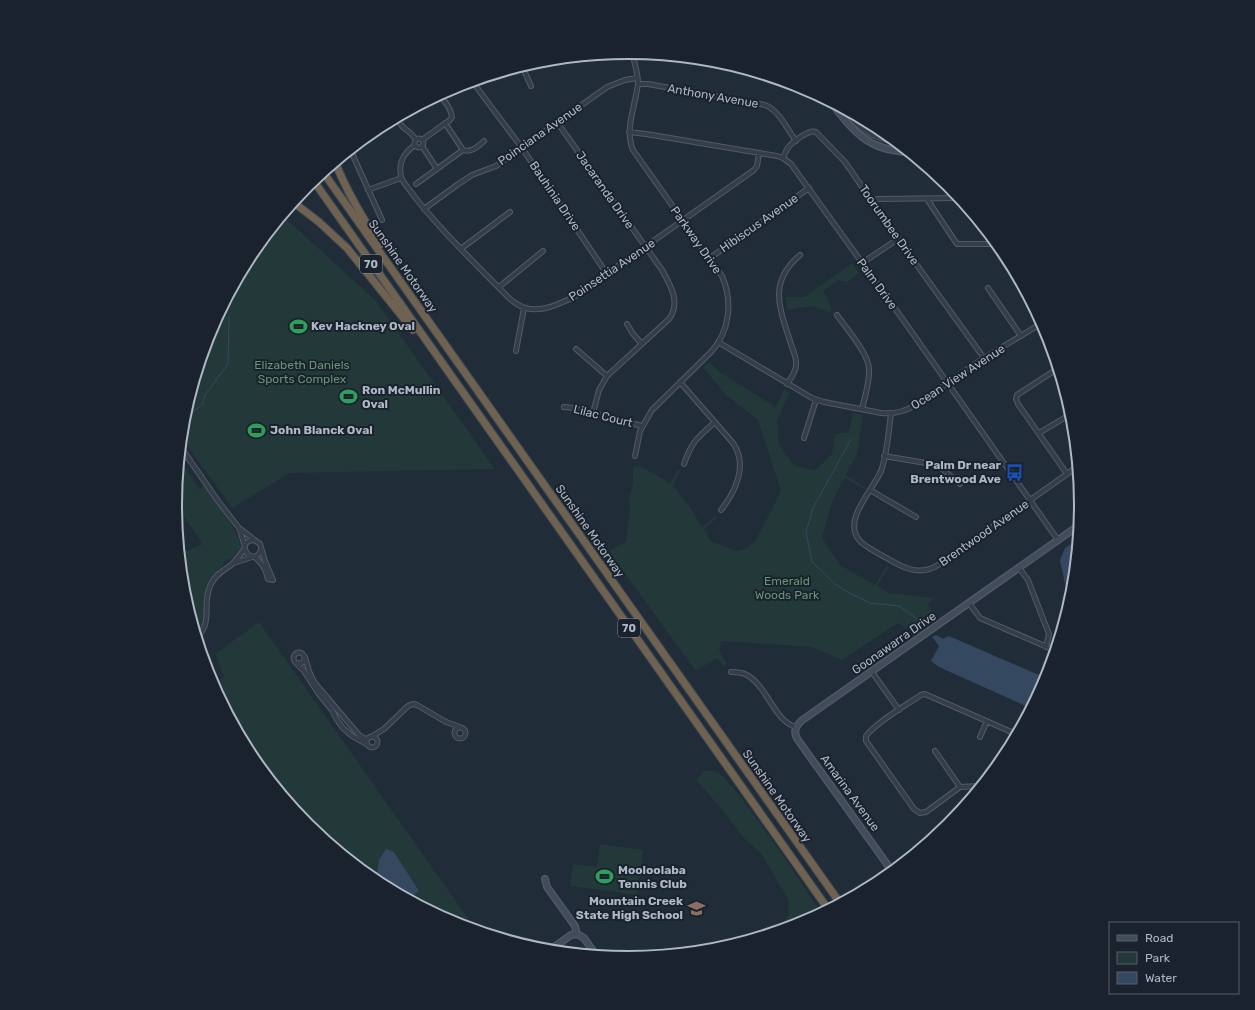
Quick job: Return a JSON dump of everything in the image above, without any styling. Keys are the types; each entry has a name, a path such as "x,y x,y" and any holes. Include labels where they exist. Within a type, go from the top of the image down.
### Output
{"highway":[{"path":"337,167 356,206 411,291 415,302"},
{"name":"Sunshine Motorway","path":"326,176 837,898"},
{"name":"Sunshine Motorway","path":"316,186 825,905"},
{"path":"297,205 319,222 342,243 423,342 430,347"}],"street":[{"name":"Parkway Drive","path":"633,59 638,84 629,132 629,140 633,150 722,276 728,297 728,317 718,342 711,352 657,404 648,415 642,426 635,456"},
{"path":"524,71 531,86"},
{"name":"Poinciana Avenue","path":"424,209 472,175 496,166 607,87 625,80 637,78"},
{"name":"Anthony Avenue","path":"638,84 648,84 765,105 775,111 796,141"},
{"name":"Bauhinia Drive","path":"476,86 522,148 607,274"},
{"path":"416,140 418,138 422,140 452,117 452,113 443,99"},
{"path":"838,112 848,125 864,139 880,147 899,151"},
{"path":"854,121 865,131 875,137 882,139"},
{"path":"400,122 401,126 413,135 416,140 415,145 407,150 402,158 400,170 401,178 424,209 499,287 517,304 524,308 516,351"},
{"name":"Jacaranda Drive","path":"557,122 645,247 666,279 674,296 675,305 669,319 607,376 599,390 593,413"},
{"path":"446,123 463,150"},
{"path":"629,132 783,158"},
{"name":"Toorumbee Drive","path":"783,158 789,147 796,141 809,132 816,132 846,162 898,239 984,358"},
{"path":"422,140 422,146 437,169"},
{"path":"416,184 463,150 471,150 484,141"},
{"path":"415,145 418,147 422,146"},
{"name":"Poinsettia Avenue","path":"524,308 542,310 574,297 755,169 757,166 759,153"},
{"path":"353,154 382,220"},
{"name":"Palm Drive","path":"783,158 791,164 809,188 1058,540"},
{"path":"368,190 401,178"},
{"name":"Hibiscus Avenue","path":"710,258 809,188"},
{"path":"927,198 957,244 989,244"},
{"path":"873,202 877,199 951,198"},
{"path":"462,248 510,212"},
{"path":"862,263 898,239"},
{"path":"499,287 543,251"},
{"path":"787,384 795,372 796,362 779,306 779,290 781,280 789,264 800,255"},
{"path":"988,288 1021,336"},
{"path":"837,315 865,354 868,364 868,378 862,409"},
{"path":"627,324 642,344"},
{"name":"Ocean View Avenue","path":"718,342 806,396 816,400 891,413 901,412 910,408 984,358 1036,326"},
{"path":"576,349 607,376"},
{"path":"1053,372 1017,395 1016,399 1067,474"},
{"path":"680,382 736,446 739,452 741,462 740,473 728,500 721,510"},
{"path":"804,438 816,400"},
{"name":"Lilac Court","path":"564,408 573,408 642,426"},
{"name":"Brentwood Avenue","path":"891,413 880,472 854,519 854,530 857,538 866,546 908,570 917,571 931,569 941,564 1072,470"},
{"path":"1039,434 1065,418"},
{"path":"684,464 692,444 715,422"},
{"path":"184,452 218,501 239,528 259,543 273,580 268,579 263,565 247,554 239,528"},
{"path":"884,456 932,464 940,467 960,484"},
{"path":"870,490 916,517"},
{"name":"Goonawarra Drive","path":"796,727 801,721 1073,529"},
{"path":"201,633 206,621 206,598 211,584 218,575 240,556 250,541 256,540"},
{"path":"232,564 258,555 261,547"},
{"path":"1019,568 1028,580 1049,634 1046,647"},
{"path":"969,603 980,618 1050,648"},
{"path":"378,741 376,738 365,739 359,735 318,687 310,675 305,657 301,653 296,653 294,658 296,663 304,671 343,728 352,736 371,747 375,747 378,741 378,737 384,729 412,704 421,707 446,722 460,727 465,730 465,735 460,738 455,735 446,722"},
{"path":"296,663 302,663 305,660 305,657"},
{"path":"731,672 746,674 754,680 762,688 775,709 787,723 796,727"},
{"path":"872,672 899,710"},
{"path":"973,786 960,787 926,812 920,813 914,809 866,741 866,736 899,710 921,695 925,694 1011,732"},
{"path":"980,737 987,721"},
{"path":"455,735 456,730 460,727"},
{"name":"Amarina Avenue","path":"796,727 794,730 798,740 889,866"},
{"path":"368,745 367,741 384,729"},
{"path":"935,751 960,787"},
{"path":"545,879 547,887 575,926 577,934"},
{"path":"557,945 571,935 577,934 584,938 592,949"}],"green space":[{"name":"Elizabeth Daniels Sports Complex","path":"286,219 376,301 495,469 290,473 232,508 186,443 190,418 205,362 215,334 227,308 257,257"},
{"path":"852,263 859,273 847,282 838,280 823,291 832,308 829,312 812,306 787,310 785,297 804,297"},
{"name":"Emerald Woods Park","path":"709,362 721,373 776,407 784,390 790,393 777,420 779,444 794,466 816,470 832,454 835,434 849,432 853,413 863,415 857,454 846,475 865,487 864,489 845,478 833,500 822,538 840,565 875,585 887,565 889,567 877,586 889,593 934,598 928,605 931,610 933,620 915,634 898,623 842,660 812,647 722,641 719,649 727,665 724,667 717,658 696,671 609,552 626,541 630,508 629,501 633,482 633,467 639,466 657,475 670,484 678,469 680,471 673,486 688,504 702,527 715,516 718,517 704,529 711,541 736,551 746,549 756,540 781,491 758,420 726,395 703,368"},
{"path":"183,464 200,490 202,486 204,486 220,507 237,535 241,548 237,555 230,560 226,560 222,567 210,579 203,599 205,613 203,626 199,627 190,592 184,552 203,544 182,514"},
{"path":"259,622 471,922 430,905 380,876 356,859 312,820 274,777 241,728 217,681 224,677 215,654"},
{"path":"704,771 715,771 723,776 742,799 785,858 818,908 771,927 770,925 783,922 789,915 788,899 762,855 743,837 720,807 696,780"},
{"name":"Mooloolaba Tennis Club","path":"600,844 643,850 637,895 570,886 573,864 597,867"}],"water":[{"path":"1072,543 1066,588 1060,560 1065,548"},
{"path":"936,635 943,639 949,636 1040,675 1026,706 939,667 931,661 939,646 932,637"},
{"path":"386,849 394,852 419,891 413,896 377,874 379,860"}],"waterway":[{"path":"193,412 202,405 205,395 228,364 229,317"},
{"path":"851,439 813,508 806,532 812,562 835,584 849,593 870,603 899,606 916,618 927,629"}],"place":[{"name":"Kev Hackney Oval","path":"298,326"},
{"name":"Ron McMullin Oval","path":"349,397"},
{"name":"John Blanck Oval","path":"257,430"},
{"name":"Palm Dr near Brentwood Ave","path":"1014,472"},
{"name":"Mooloolaba Tennis Club","path":"605,877"},
{"name":"Mountain Creek State High School","path":"696,908"}]}
